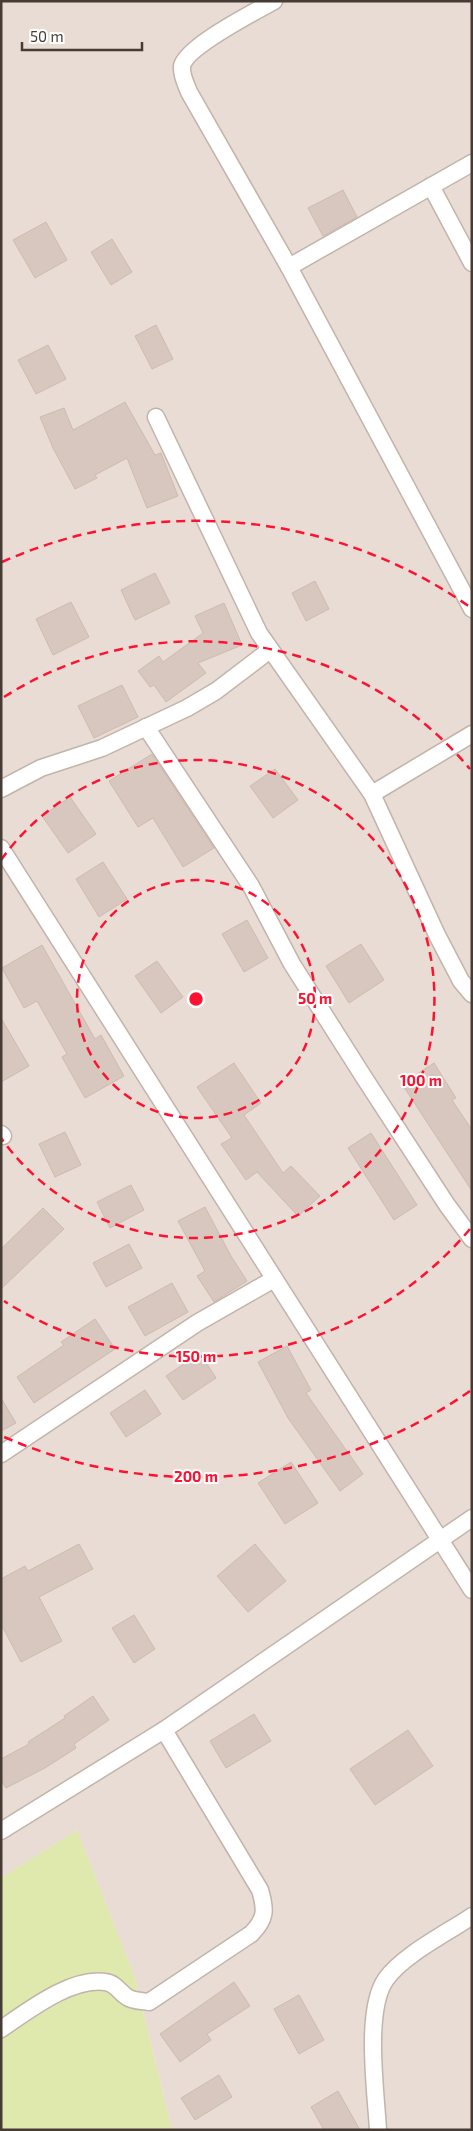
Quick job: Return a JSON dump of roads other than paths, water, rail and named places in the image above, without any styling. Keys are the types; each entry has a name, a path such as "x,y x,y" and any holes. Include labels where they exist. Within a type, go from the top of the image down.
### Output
{"street":[{"path":"274,1 206,40 186,58 182,66 183,76 189,92 289,268 472,610"},
{"path":"289,268 472,163"},
{"path":"431,186 472,263"},
{"path":"156,417 249,612 270,650 372,794 437,935 461,981 472,994"},
{"path":"1,789 41,768 102,748 187,708 216,691 270,650"},
{"path":"146,727 251,886 292,964 365,1079 447,1205 472,1239"},
{"path":"372,794 472,734"},
{"path":"2,850 472,1590"},
{"path":"1,1454 189,1329 274,1278"},
{"path":"1,1831 164,1730 472,1518"},
{"path":"1,2029 56,1993 81,1984 105,1982 116,1986 128,1998 149,2002 250,1934 261,1924 264,1902 260,1890 164,1730"},
{"path":"378,2130 374,2072 376,2000 386,1979 408,1958 472,1916"}]}
